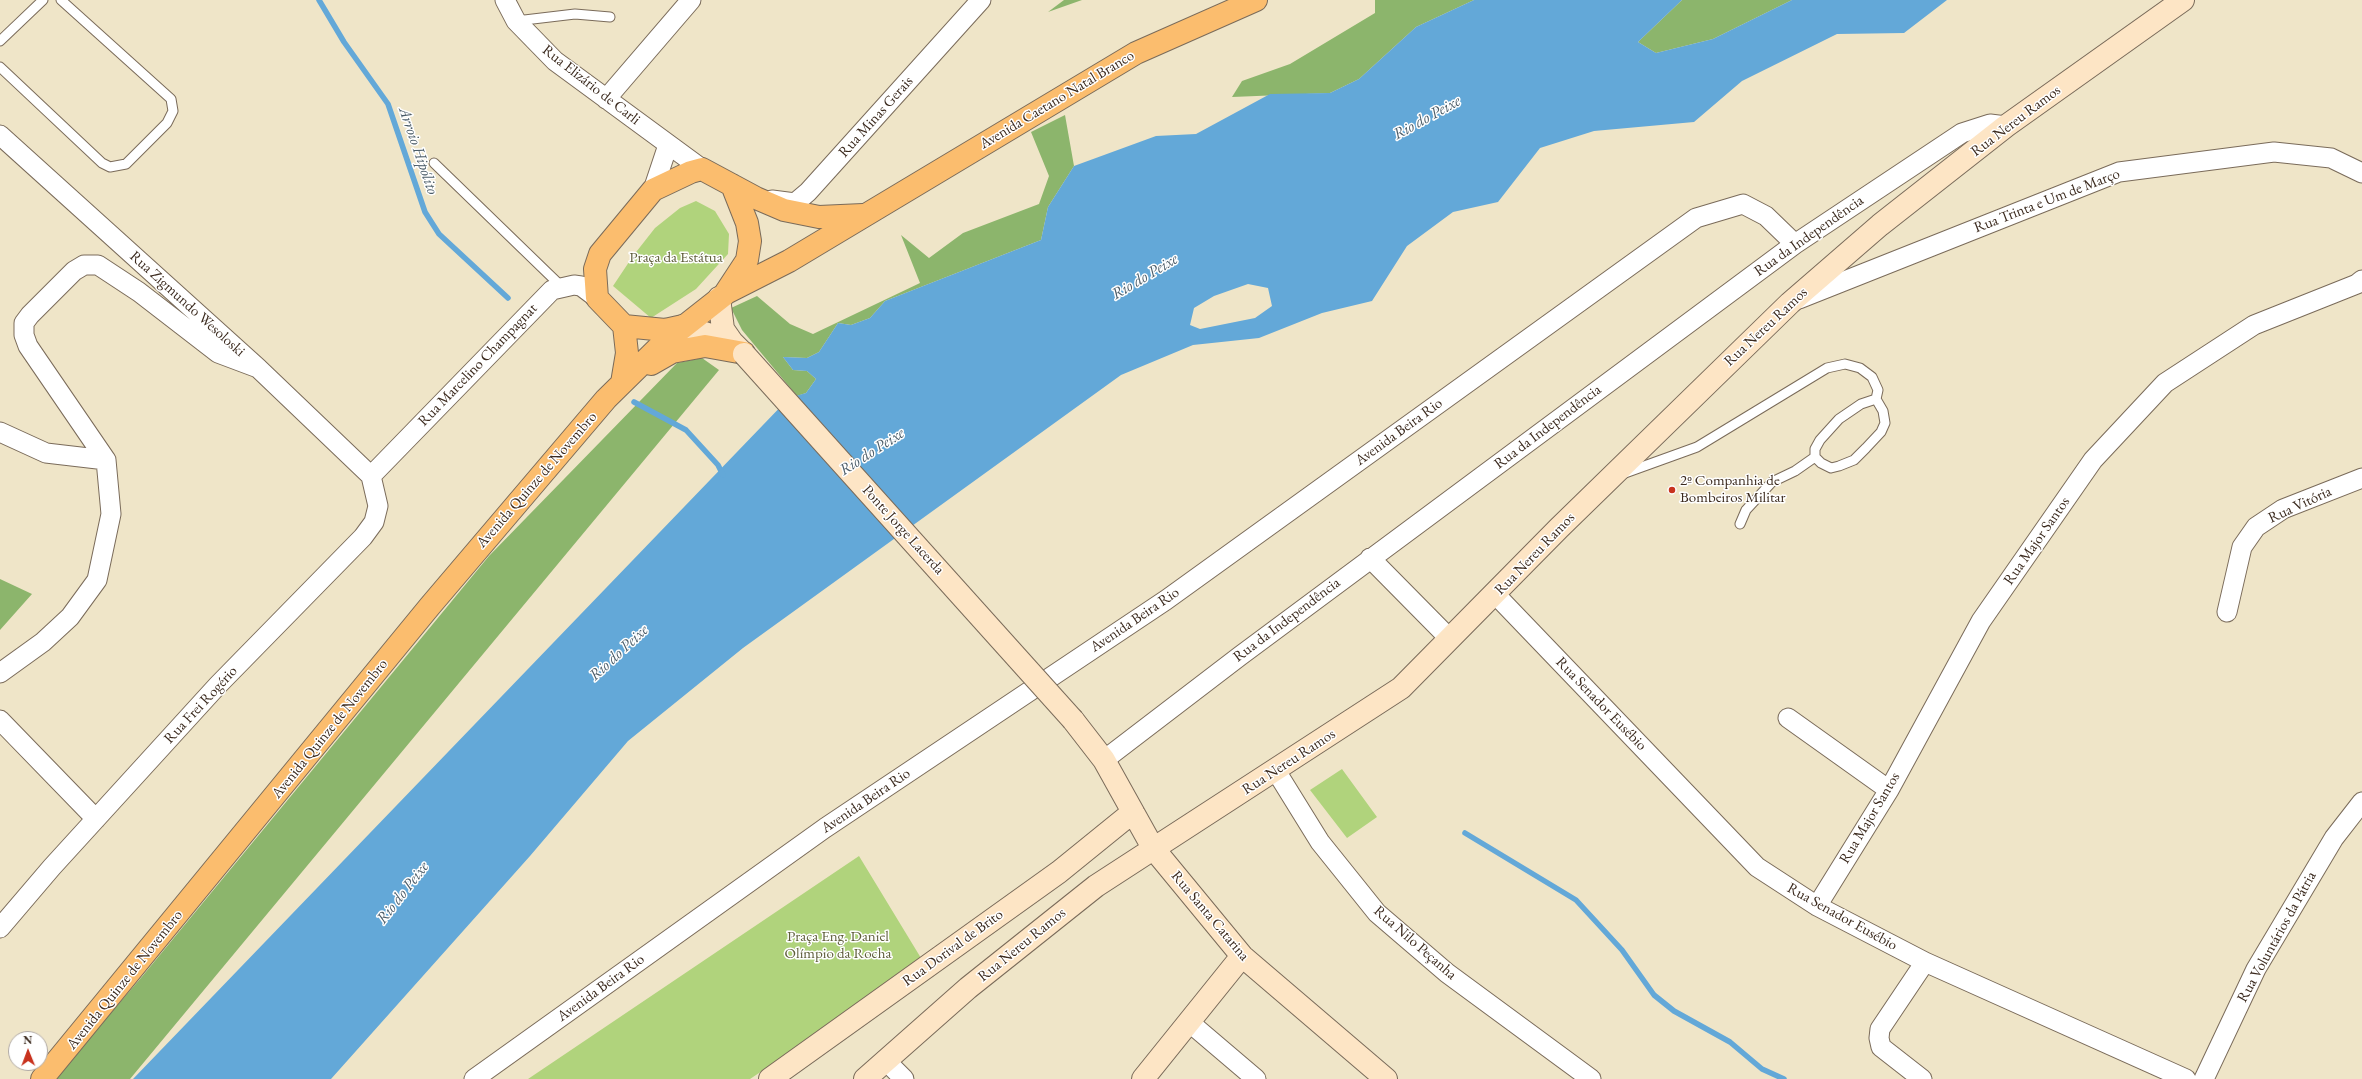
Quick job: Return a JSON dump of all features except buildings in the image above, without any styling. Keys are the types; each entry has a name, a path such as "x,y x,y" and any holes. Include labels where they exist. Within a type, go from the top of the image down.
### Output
{"main road":[{"name":"Avenida Caetano Natal Branco","path":"722,296 788,261 1136,53 1256,0"},
{"name":"Avenida Caetano Natal Branco","path":"702,169 756,198 784,210 819,217 866,215"},
{"path":"622,383 627,352 624,326 597,298 596,269 600,254 653,190 691,172 702,169"},
{"path":"722,296 747,260 750,241 747,223 732,185"},
{"name":"Avenida Quinze de Novembro","path":"42,1079 435,600 622,383 683,326 722,296"},
{"path":"624,326 665,330 683,326"},
{"path":"622,383 672,352 705,346 740,350"}],"street":[{"name":"Rua Elizário de Carli","path":"505,0 516,21 554,61 668,145 691,159 702,169"},
{"path":"606,99 691,0"},
{"name":"Rua Minas Gerais","path":"756,198 795,202 808,192 979,0"},
{"name":"Rua Nereu Ramos","path":"865,1079 968,988 1084,896 1153,848 1276,771 1401,688 1608,479 1790,303 1880,225 2006,126 2183,0"},
{"name":"Rua da Independência","path":"1104,760 1370,558 1795,244 1962,133 1990,124 2006,126"},
{"name":"Rua Zigmundo Wesoloski","path":"0,135 258,368 371,476"},
{"path":"653,190 668,145"},
{"name":"Rua Trinta e Um de Março","path":"1790,303 2119,172 2274,152 2331,158 2362,173"},
{"name":"Avenida Beira Rio","path":"474,1079 825,828 1166,600 1696,218 1743,204 1766,216 1795,244"},
{"path":"0,673 43,642 70,617 97,580 111,514 106,460 28,346 24,335 24,323 30,315 79,268 84,265 98,265 139,292 218,352 258,368"},
{"name":"Rua Major Santos","path":"1817,906 1889,790 1981,621 2098,455 2165,383 2254,325 2357,284 2362,280"},
{"path":"561,286 581,286 597,298"},
{"name":"Rua Marcelino Champagnat","path":"371,476 544,297 552,290 561,286"},
{"name":"Ponte Jorge Lacerda","path":"722,296 723,329 740,350 1073,720"},
{"name":"Ponte Jorge Lacerda","path":"683,326 740,350"},
{"path":"0,432 46,453 106,460"},
{"name":"Rua Frei Rogério","path":"0,928 96,819 218,685 363,537 374,522 378,506 371,476"},
{"name":"Rua Vitória","path":"2227,612 2242,546 2256,527 2283,509 2362,478"},
{"path":"1370,558 1450,639"},
{"name":"Rua Senador Eusébio","path":"1495,594 1757,866 1817,906 1925,962 2186,1079"},
{"path":"1788,718 1889,790"},
{"path":"0,720 96,819"},
{"name":"Rua Santa Catarina","path":"1073,720 1104,760 1153,848 1242,956 1386,1079"},
{"name":"Rua Nilo Peçanha","path":"1276,771 1320,842 1377,912 1447,972 1590,1079"},
{"name":"Rua Voluntários da Pátria","path":"2204,1079 2256,969 2334,838 2362,802"},
{"name":"Rua Dorival de Brito","path":"770,1079 1058,872 1133,812"},
{"path":"1143,1079 1242,956"},
{"path":"1922,1079 1881,1047 1879,1038 1880,1029 1925,962"},
{"path":"1190,1022 1256,1079"},
{"path":"885,1060 904,1079"}],"lane":[{"path":"0,41 43,0"},
{"path":"0,67 102,163 110,166 126,164 167,123 173,111 171,99 61,0"},
{"path":"516,21 575,14 610,17"},
{"path":"434,163 561,286"},
{"path":"1608,479 1697,446 1827,368 1845,364 1860,368 1872,377 1878,390 1876,399 1883,411 1885,423 1881,432 1854,460 1831,468 1821,463 1815,457 1815,449 1820,440 1839,419 1861,404 1876,399"},
{"path":"1740,524 1746,510 1772,482 1795,471 1815,457"}],"green space":[{"path":"1064,0 1082,0 1048,12"},
{"path":"1375,0 1474,0 1416,27 1359,79 1330,93 1232,97 1242,81 1290,64 1375,13"},
{"path":"1682,0 1792,0 1713,39 1656,53 1638,42"},
{"path":"1065,115 1074,166 1048,207 1041,240 885,301 870,318 851,325 838,323 819,352 807,358 783,357 793,370 807,371 816,379 806,393 797,396 742,330 731,308 757,296 790,324 813,334 920,283 901,235 929,258 963,233 1039,204 1049,176 1031,132"},
{"name":"Praça da Estátua","path":"696,201 715,211 729,234 728,254 696,289 651,318 613,286 633,256 655,228 680,208"},
{"path":"702,358 719,370 130,1079 54,1079 140,979 489,556 677,363"},
{"path":"0,579 32,594 0,630"},
{"path":"1342,769 1377,817 1347,838 1310,790"},
{"name":"Praça Eng. Daniel Olímpio da Rocha","path":"859,856 924,963 750,1079 528,1079"}],"water":[{"name":"Rio do Peixe","path":"1474,0 1682,0 1638,42 1656,53 1713,39 1792,0 1947,0 1904,33 1837,34 1742,81 1694,122 1594,131 1540,148 1498,202 1453,212 1407,246 1372,301 1322,313 1259,338 1193,345 1121,375 743,648 628,741 530,856 331,1079 133,1079 789,398 806,393 816,379 807,371 793,370 783,357 807,358 819,352 838,323 851,325 870,318 885,301 1041,240 1048,207 1074,166 1156,136 1196,134 1270,94 1330,93 1359,79 1416,27","holes":["1248,284 1268,288 1272,306 1255,318 1200,329 1190,325 1194,308 1214,296"]}],"waterway":[{"name":"Arroio Hipólito","path":"319,0 344,42 388,104 425,212 439,234 508,298"},
{"name":"Arroio Hipólito","path":"634,402 686,430 718,465 723,475"},
{"path":"1465,833 1576,900 1622,950 1654,995 1674,1011 1730,1042 1762,1069 1784,1079"}],"place":[{"name":"2º Companhia de Bombeiros Militar","path":"1672,490"}]}
